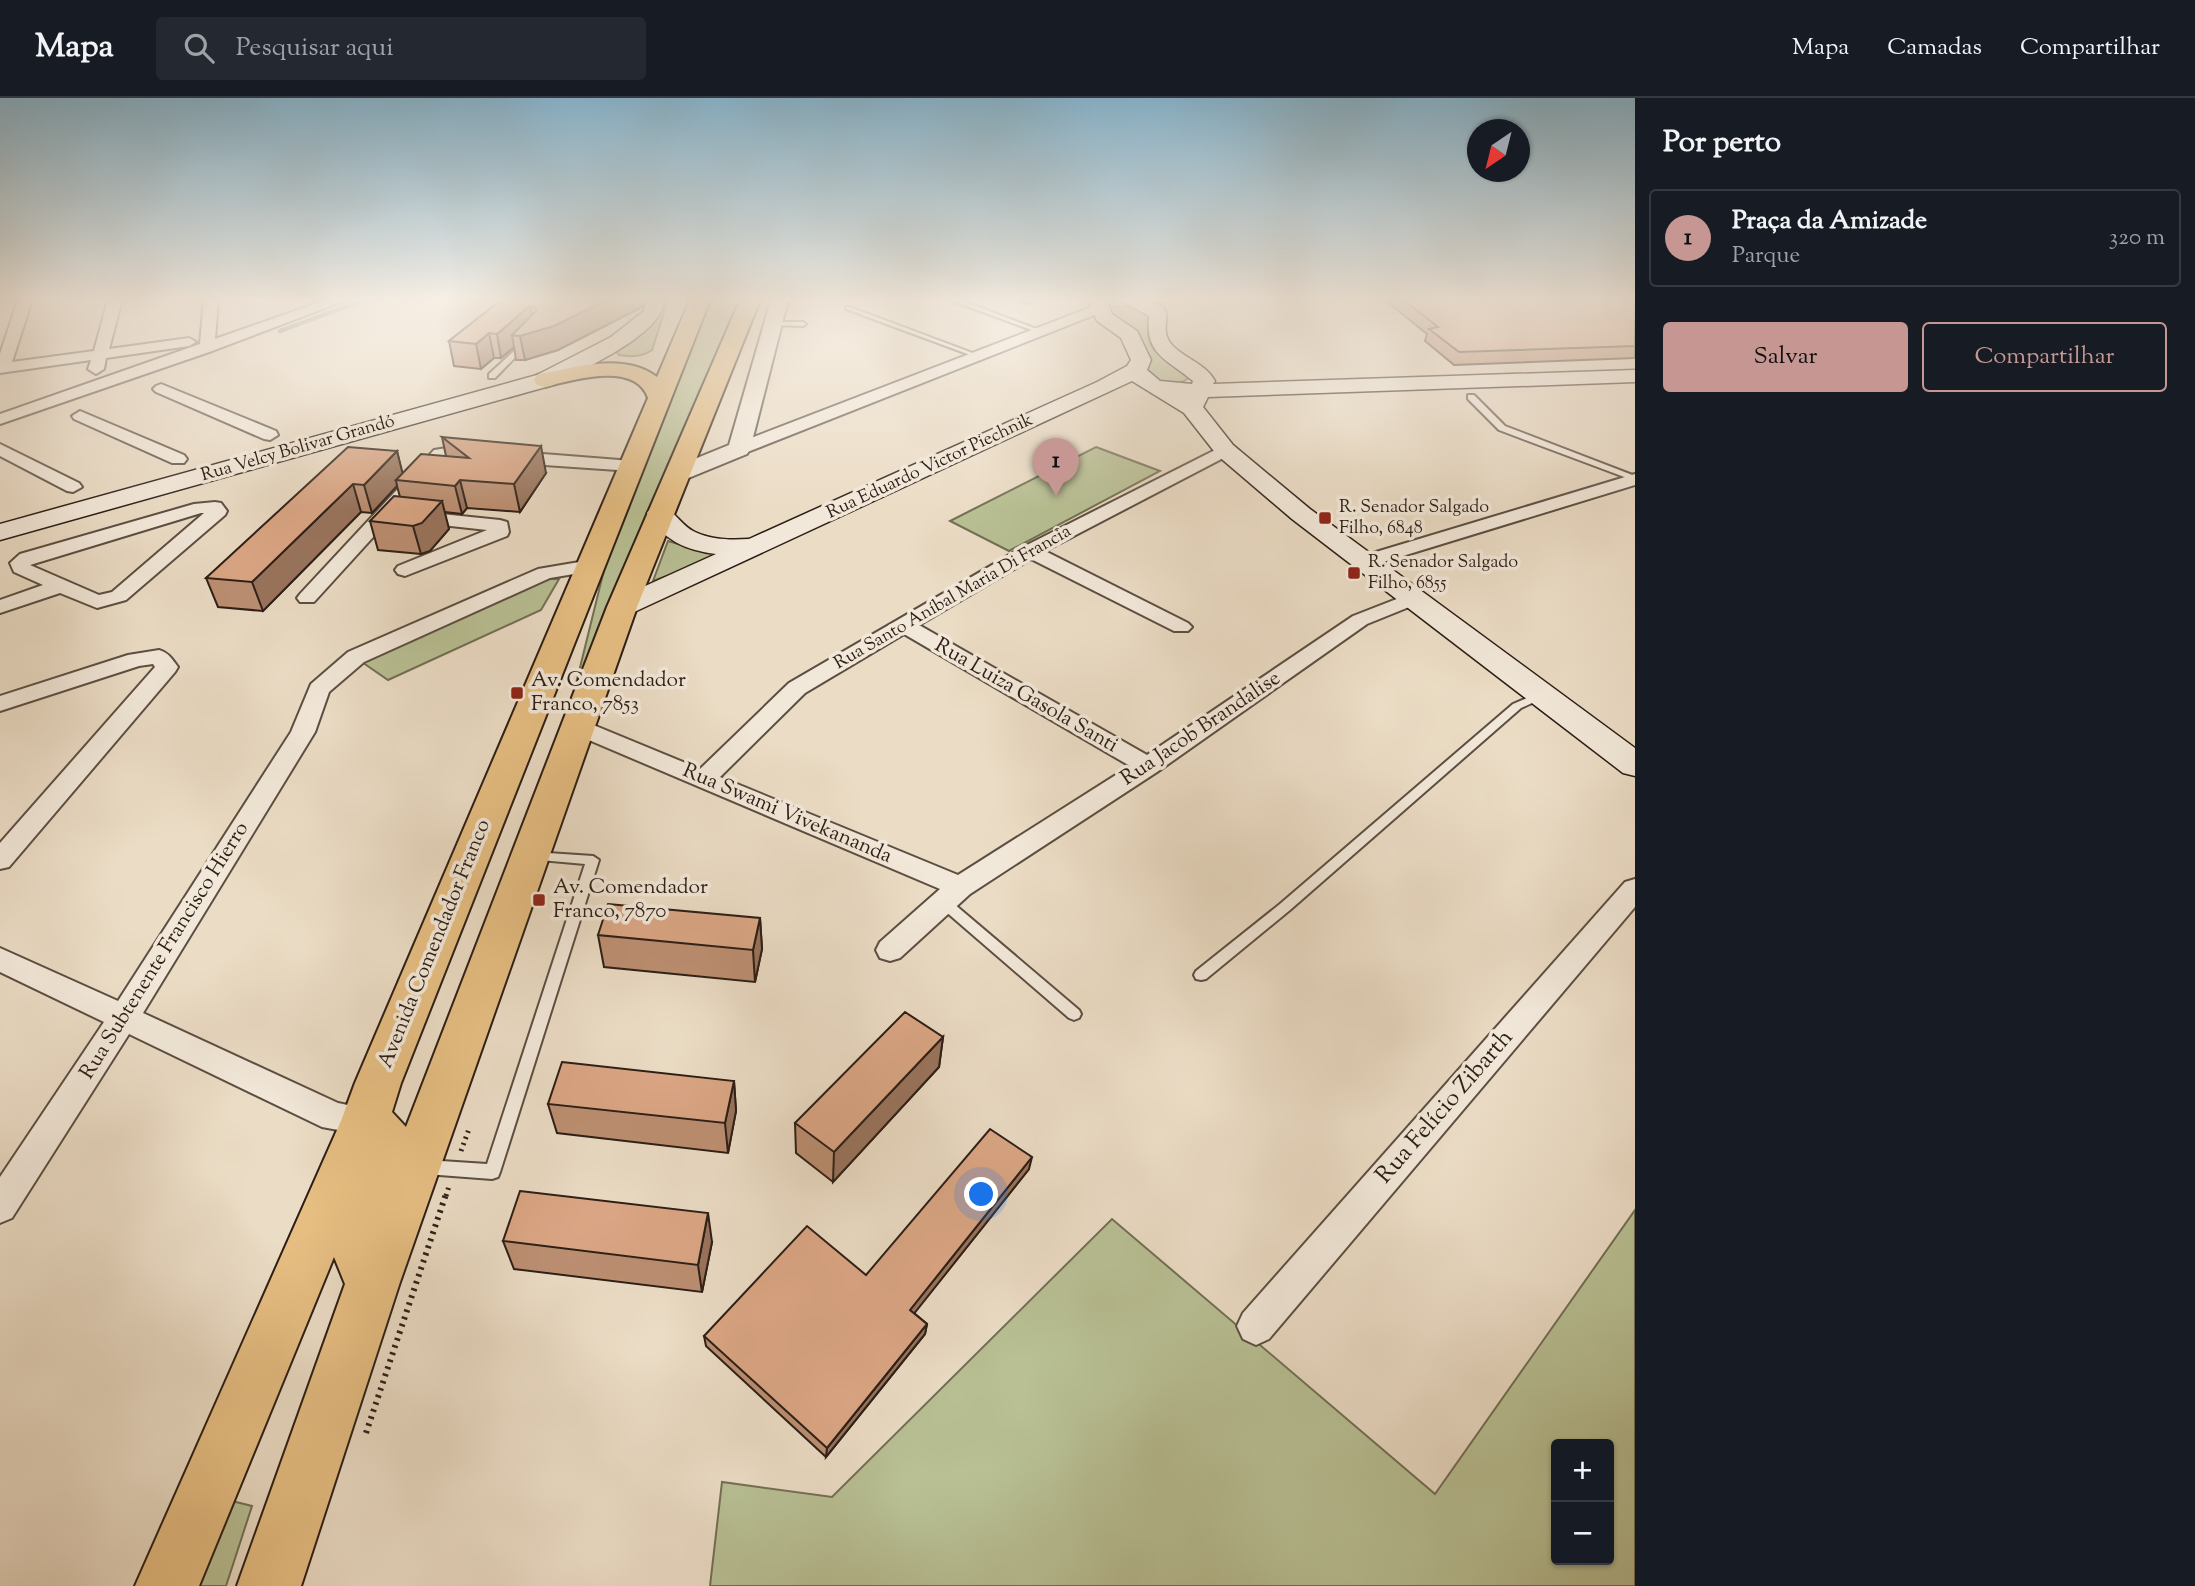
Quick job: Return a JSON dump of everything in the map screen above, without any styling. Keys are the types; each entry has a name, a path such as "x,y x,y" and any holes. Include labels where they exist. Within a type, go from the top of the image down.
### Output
{"highway":[{"name":"Avenida Comendador Franco","path":"167,1586 365,1121 378,1083 672,369"},
{"path":"268,1586 373,1282 431,1179 530,856 622,607 721,369"},
{"path":"545,380 597,370 624,371 644,377 653,384 660,399"},
{"path":"365,1121 381,1131 391,1146 363,1223 360,1258 373,1282"}],"main road":[{"name":"Rua Velcy Bolivar Grandó","path":"230,445 513,369"},
{"name":"Rua Velcy Bolivar Grandó","path":"3,522 453,405 545,380 565,369"},
{"path":"1142,369 1144,378 1196,389 1635,376"},
{"path":"1180,369 1196,389 1225,450 1363,562 1635,765"},
{"path":"453,405 533,376 502,373"},
{"name":"Rua Eduardo Victor Piechnik","path":"622,607 1105,387 1144,378"},
{"name":"Rua Velcy Bolivar Grandó","path":"3,522 73,487 204,452"},
{"name":"Rua Eduardo Victor Piechnik","path":"660,513 664,523 676,533 693,541 722,547 755,547"}],"street":[{"path":"91,388 96,369"},
{"path":"0,419 140,369"},
{"path":"739,449 761,369"},
{"path":"678,474 939,369"},
{"path":"161,389 270,435"},
{"path":"750,412 762,424 785,427 800,425"},
{"path":"80,415 178,459"},
{"path":"0,449 73,487"},
{"name":"Rua Santo Aníbal Maria Di Francia","path":"704,779 797,688 1030,551 1225,450"},
{"path":"307,598 440,454 453,452 632,466"},
{"path":"1363,562 1635,479"},
{"path":"0,607 61,586 97,602 119,596 218,511 215,507 200,508 20,562 21,568 61,586"},
{"path":"386,514 500,526 500,532 494,537 405,570"},
{"path":"1030,551 1181,627"},
{"name":"Rua Subtenente Francisco Hierro","path":"0,1207 124,1017 303,732 319,689 356,657 545,573 591,566"},
{"name":"Rua Jacob Brandalise","path":"951,894 1148,766 1360,620 1412,599"},
{"name":"Rua Luiza Gasola Santi","path":"904,625 1148,766"},
{"path":"0,704 136,660 159,657 167,667 0,860"},
{"name":"Rua Swami Vivekananda","path":"578,727 704,779 951,894"},
{"name":"Rua Felício Zibarth","path":"1256,1326 1635,889"},
{"path":"890,950 951,894"},
{"path":"0,959 334,1117 365,1121"}],"lane":[{"path":"502,373 505,369"},
{"path":"1471,397 1502,428 1635,479"},
{"path":"1202,975 1285,907 1517,706 1541,695"},
{"path":"431,1179 492,1172 593,860 530,856"},
{"path":"951,894 1074,1014"}],"path":[{"path":"362,1445 431,1179"}],"green space":[{"path":"681,369 715,369 569,712 604,570"},
{"path":"1146,369 1181,369 1190,377 1177,383 1153,380"},
{"path":"1096,447 1160,471 1009,551 950,521"},
{"path":"668,541 698,550 730,553 653,581"},
{"path":"546,579 559,579 541,610 388,680 359,660"},
{"path":"1635,1210 1635,1586 710,1586 722,1482 832,1497 1112,1219 1435,1494"},
{"path":"224,1499 252,1506 226,1586 188,1586"}],"building":[{"path":"442,437 541,446 514,484 460,480 455,486 396,480 421,454 469,458"},
{"path":"348,447 397,451 364,485 353,484 252,582 206,578"},
{"path":"394,496 442,501 422,523 413,526 370,521"},
{"path":"608,904 760,918 753,950 598,935"},
{"path":"905,1012 943,1037 834,1152 795,1123"},
{"path":"562,1062 734,1081 725,1123 548,1104"},
{"path":"990,1129 1032,1157 910,1310 927,1324 827,1448 704,1336 807,1226 866,1275"},
{"path":"520,1191 708,1213 698,1265 503,1241"}],"place":[{"name":"Praça da Amizade","path":"1056,496"},
{"name":"R. Senador Salgado Filho, 6848","path":"1325,518"},
{"name":"R. Senador Salgado Filho, 6855","path":"1354,573"},
{"name":"Av. Comendador Franco, 7853","path":"517,693"},
{"name":"Av. Comendador Franco, 7870","path":"539,900"}]}
